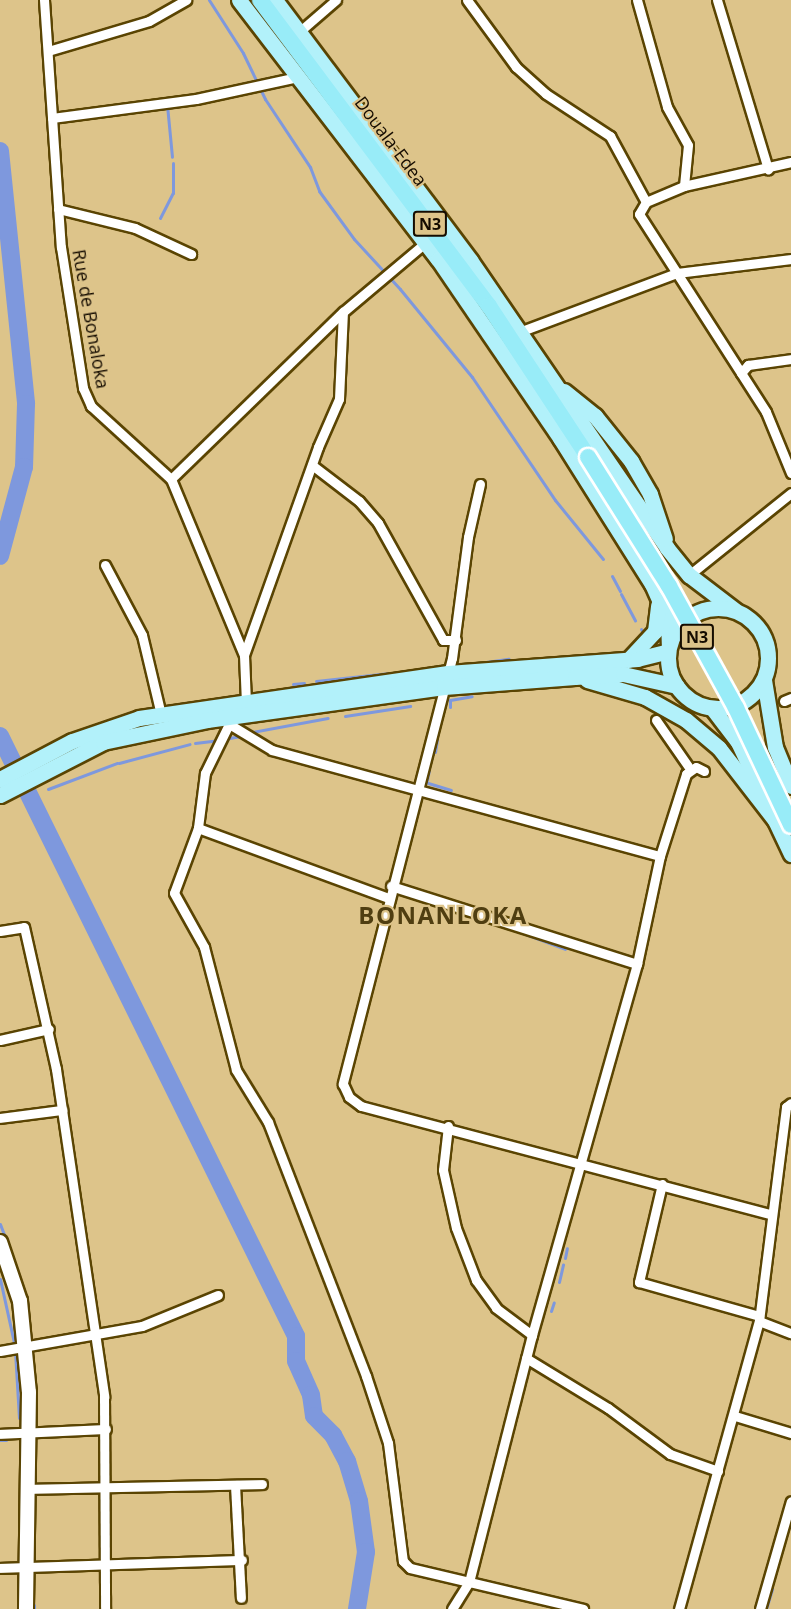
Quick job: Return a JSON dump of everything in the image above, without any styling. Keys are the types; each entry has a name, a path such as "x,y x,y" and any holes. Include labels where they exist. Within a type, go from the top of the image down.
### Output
{"highway":[{"name":"Douala-Edea","path":"260,0 489,306 588,457 669,586 736,708 784,825"}],"main road":[{"path":"239,0 425,243 560,438 657,593 668,620 669,670 677,686 692,701 712,708 742,702 764,680"},
{"path":"275,0 378,134 519,332 667,548 689,575 753,621 765,639 769,659 764,680 775,747 791,786"},
{"path":"628,660 655,631 659,611 657,593"},
{"path":"668,649 678,627 694,614 714,608 735,610"},
{"path":"0,795 46,761 97,730 161,715 229,716 246,702 628,660 668,649"},
{"path":"0,779 46,761 124,736 446,680 623,675 677,686"},
{"path":"575,677 645,698 686,720 719,748 784,825"},
{"path":"712,708 738,742 784,825 791,854"},
{"path":"0,1242 20,1301 25,1347 28,1433 26,1609"}],"street":[{"name":"Rue de Bonaloka","path":"44,0 58,209 86,397 171,479 244,655 246,702"},
{"path":"48,51 122,31 186,0"},
{"path":"299,32 336,0"},
{"path":"468,1 480,0"},
{"path":"637,0 668,107 688,145 684,186"},
{"path":"717,0 768,169"},
{"path":"468,1 516,67 546,94 610,136 646,202"},
{"path":"52,118 196,99 298,77"},
{"path":"791,162 684,186 646,202 639,209 640,222 677,273 741,373 779,438 791,473"},
{"path":"58,209 135,228 191,254"},
{"path":"171,479 343,312 425,243"},
{"path":"519,332 677,273 791,259"},
{"path":"244,655 312,465 342,389 343,312"},
{"path":"741,373 748,365 791,359"},
{"path":"312,465 359,501 378,523 443,640 456,640"},
{"path":"480,484 468,537 456,640 419,787 391,885 343,1084 349,1097 360,1106 448,1126 771,1214"},
{"path":"689,575 791,493"},
{"path":"105,565 139,627 161,715"},
{"path":"583,1609 410,1568 403,1561 390,1452 366,1376 268,1122 236,1070 204,947 174,893 198,828 205,773 229,716 272,750 419,787 660,856"},
{"path":"656,720 690,769 704,771"},
{"path":"452,1609 469,1582 532,1335 583,1162 637,964 660,856 690,769"},
{"path":"198,828 388,898"},
{"path":"391,885 637,964"},
{"path":"0,931 24,927 49,1029 62,1110 96,1335 106,1429 105,1609"},
{"path":"0,1040 49,1029"},
{"path":"679,1609 735,1416 759,1318 786,1107 791,1103"},
{"path":"0,1118 62,1110"},
{"path":"448,1126 443,1170 456,1228 476,1280 496,1308 532,1335"},
{"path":"662,1184 639,1282 759,1318 791,1333"},
{"path":"0,1351 154,1323 218,1295"},
{"path":"526,1358 608,1408 670,1454 718,1471"},
{"path":"735,1416 791,1433"},
{"path":"0,1434 106,1429"},
{"path":"27,1489 262,1484"},
{"path":"235,1485 242,1560 241,1598"},
{"path":"760,1609 791,1501"},
{"path":"0,1568 105,1562 242,1560"}],"waterway":[{"path":"209,0 243,53 265,99 310,167 319,191 354,239 400,289 472,377 555,500 603,559"},
{"path":"167,105 172,157"},
{"path":"0,151 26,404 24,467 0,556"},
{"path":"160,218 173,193 173,163"},
{"path":"612,576 620,591"},
{"path":"257,631 272,593"},
{"path":"621,594 635,620"},
{"path":"641,629 645,636"},
{"path":"472,664 509,659"},
{"path":"316,681 390,673"},
{"path":"293,684 304,683"},
{"path":"450,707 450,700 472,696"},
{"path":"345,716 410,706"},
{"path":"247,733 328,718"},
{"path":"0,736 296,1336 296,1361 311,1395 314,1416 333,1435 347,1461 359,1501 366,1552 357,1609"},
{"path":"224,739 241,736"},
{"path":"435,752 437,739"},
{"path":"195,743 218,740"},
{"path":"119,763 190,744"},
{"path":"48,789 117,763"},
{"path":"427,780 429,770"},
{"path":"428,783 451,790"},
{"path":"520,932 565,949"},
{"path":"0,1224 7,1242"},
{"path":"565,1258 567,1248"},
{"path":"559,1282 563,1264"},
{"path":"0,1279 15,1347"},
{"path":"551,1311 554,1302"},
{"path":"15,1351 19,1418"},
{"path":"0,1440 6,1440"},
{"path":"766,1609 772,1589"}],"district":[{"name":"BONANLOKA","path":"443,915"}]}
